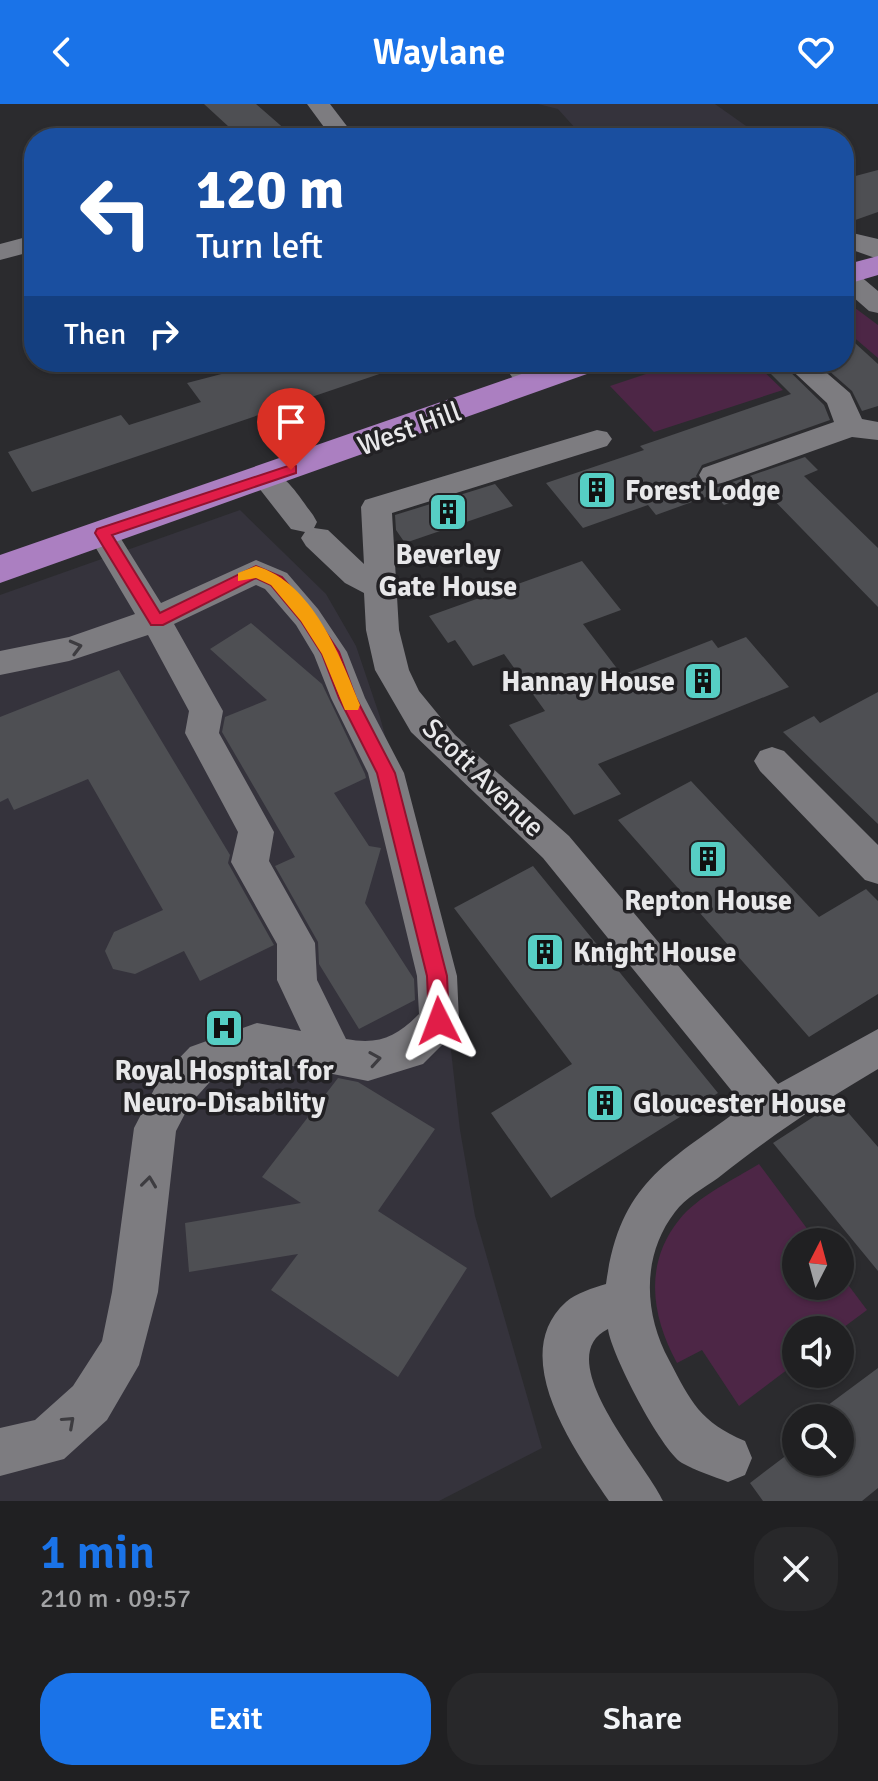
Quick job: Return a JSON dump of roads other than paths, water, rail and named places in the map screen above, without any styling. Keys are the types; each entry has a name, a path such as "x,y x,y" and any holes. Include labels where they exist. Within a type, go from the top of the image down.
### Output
{"highway":[{"path":"854,273 878,265"},
{"name":"West Hill","path":"0,569 266,478 523,372"}],"street":[{"path":"318,104 336,128"},
{"path":"854,241 870,245 878,251"},
{"path":"0,252 24,246"},
{"path":"854,285 878,305"},
{"path":"714,475 864,429 840,399 809,372"},
{"name":"Scott Avenue","path":"597,439 376,507 382,542 378,586 392,670 429,732 553,844 773,1109"},
{"path":"266,478 310,530 356,575 378,586"},
{"path":"102,533 189,675 206,711 202,733 256,832 250,862 296,943 297,980 333,1055"},
{"path":"0,663 109,639 157,621 256,571 276,581 307,617 330,652 348,698 386,773 437,976 439,1021 409,1051 368,1062 257,1041 204,1060 175,1091 155,1128 135,1292 123,1349 90,1403 47,1442 0,1452"},
{"path":"772,761 878,869"},
{"path":"728,1458 697,1445 669,1408 632,1338 626,1300 632,1254 642,1225 661,1195 773,1109 878,1047"},
{"path":"626,1300 581,1318 563,1350 570,1392 638,1501"}],"place":[{"name":"Forest Lodge","path":"597,490"},
{"name":"Beverley Gate House","path":"448,512"},
{"name":"Hannay House","path":"703,681"},
{"name":"Repton House","path":"708,859"},
{"name":"Knight House","path":"545,952"},
{"name":"Royal Hospital for Neuro-Disability","path":"224,1028"},
{"name":"Gloucester House","path":"605,1103"}]}
